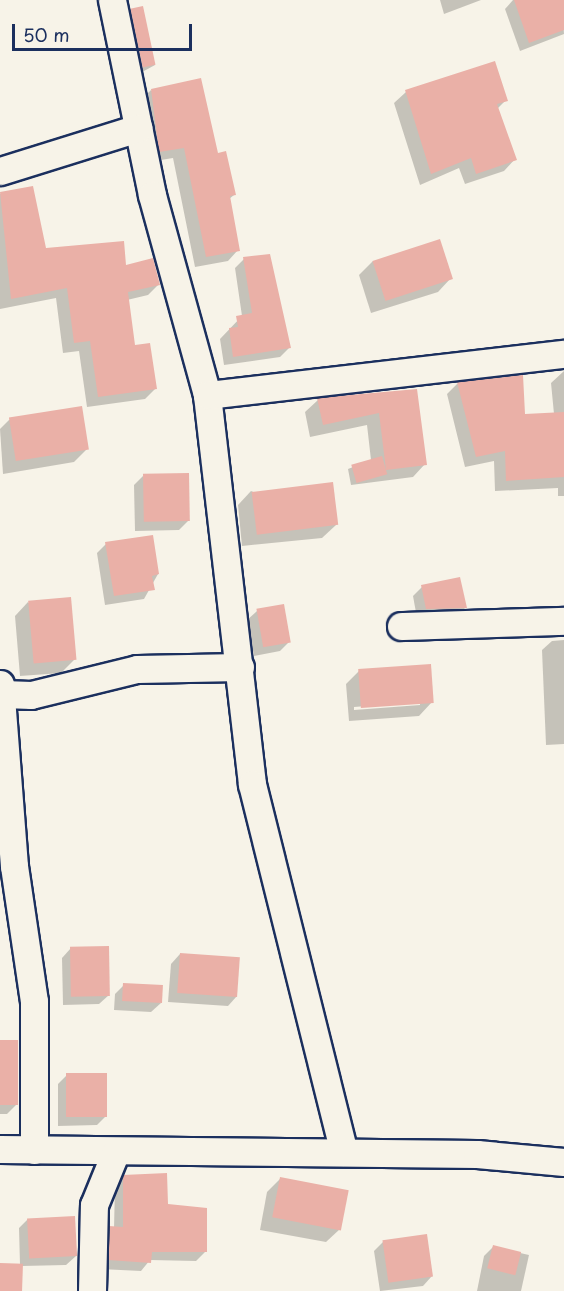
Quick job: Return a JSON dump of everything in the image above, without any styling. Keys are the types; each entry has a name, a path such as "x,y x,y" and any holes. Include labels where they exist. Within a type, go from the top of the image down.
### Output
{"street":[{"path":"112,0 138,128 207,395 252,784 271,872 344,1152"},
{"path":"0,171 138,128"},
{"path":"207,395 564,354"},
{"path":"401,626 564,621"},
{"path":"34,1150 34,1001 14,866 1,689 31,695 137,669 240,667"},
{"path":"0,1149 344,1152 564,1162"},
{"path":"92,1291 94,1205 116,1151"}],"building":[{"path":"514,0 564,0 564,30 529,43"},
{"path":"143,6 155,65 143,67 130,9"},
{"path":"495,61 508,101 497,104 517,160 476,174 471,158 431,174 405,90"},
{"path":"201,78 218,153 226,151 236,195 230,196 240,251 206,257 184,148 159,152 151,89"},
{"path":"33,186 46,248 124,241 126,265 153,258 160,285 128,292 135,345 150,343 157,389 98,397 90,341 74,343 67,288 11,299 0,192"},
{"path":"440,239 453,279 385,301 372,261"},
{"path":"270,254 291,348 233,357 229,328 238,327 236,316 252,313 243,257"},
{"path":"523,375 525,414 564,412 564,477 506,481 505,451 476,457 457,382"},
{"path":"417,389 427,465 386,470 379,413 323,425 317,398"},
{"path":"82,406 89,449 16,461 9,418"},
{"path":"382,456 387,474 356,483 351,465"},
{"path":"189,473 190,521 144,522 143,474"},
{"path":"333,482 338,525 257,535 252,492"},
{"path":"153,535 159,574 152,576 155,590 114,596 105,542"},
{"path":"460,577 467,608 426,609 421,585"},
{"path":"71,597 76,660 34,664 28,601"},
{"path":"284,604 291,642 263,647 256,609"},
{"path":"431,664 434,703 361,708 358,669"},
{"path":"109,946 110,996 71,997 70,947"},
{"path":"180,953 240,957 237,997 177,993"},
{"path":"123,983 163,985 162,1003 122,1001"},
{"path":"0,1040 18,1040 18,1105 0,1105"},
{"path":"66,1073 107,1073 107,1117 66,1117"},
{"path":"167,1173 168,1204 207,1208 207,1252 152,1252 151,1263 108,1260 109,1226 123,1227 123,1175"},
{"path":"280,1177 349,1190 341,1231 272,1217"},
{"path":"75,1216 77,1256 29,1258 27,1219"},
{"path":"427,1234 433,1277 388,1283 382,1240"},
{"path":"493,1245 521,1252 515,1275 487,1268"},
{"path":"0,1263 23,1264 22,1291 0,1291"}]}
